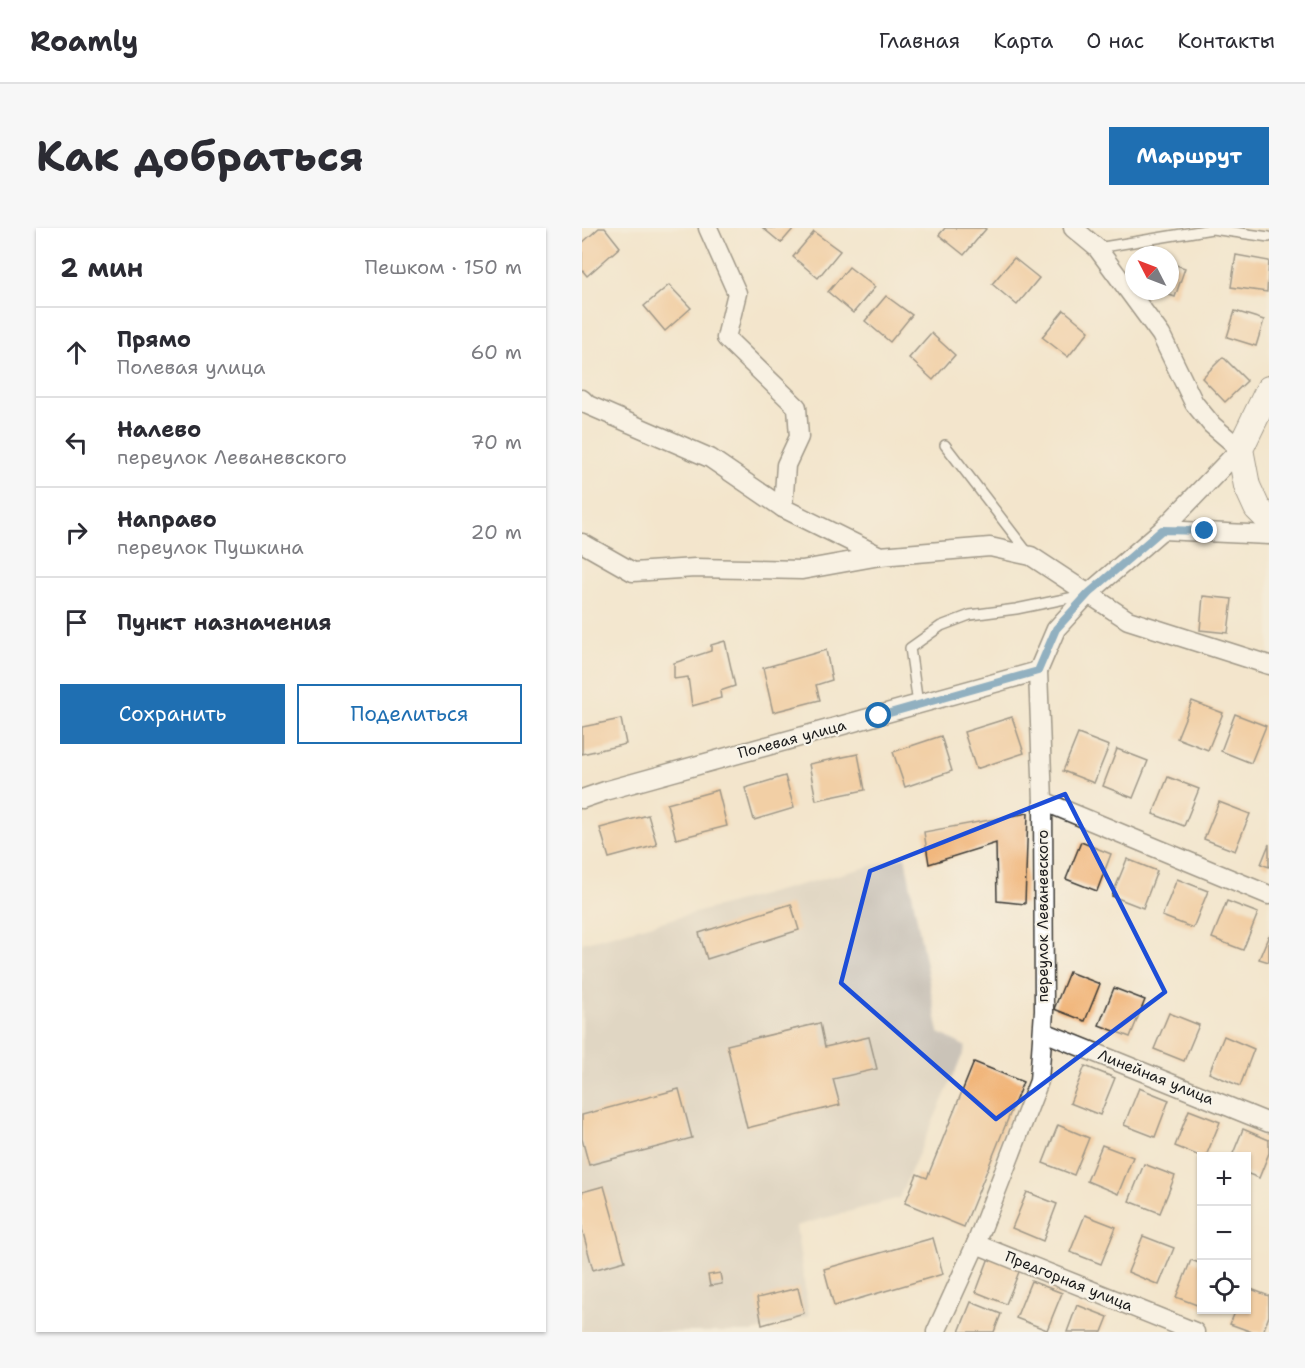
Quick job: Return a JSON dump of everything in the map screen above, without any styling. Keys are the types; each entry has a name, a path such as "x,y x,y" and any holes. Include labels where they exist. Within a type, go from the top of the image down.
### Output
{"street":[{"path":"708,228 737,293 726,338 797,407 799,437 786,465 783,508"},
{"path":"1073,228 1097,248 1161,335 1194,403 1212,425 1240,449"},
{"path":"1269,389 1240,449 1246,486 1257,508 1269,520"},
{"path":"582,399 588,405 710,458 783,508 880,556"},
{"name":"переулок Леваневского","path":"936,1332 976,1244 1039,1081 1044,1032 1042,801 1038,671 1056,629 1089,593 1162,530 1240,449"},
{"path":"1162,530 1269,535"},
{"path":"582,543 633,572 695,568 802,570 880,556 990,547 1030,556 1128,620 1269,665"},
{"name":"Полевая улица","path":"582,799 1038,671"},
{"path":"1042,801 1269,894"},
{"name":"Линейная улица","path":"1044,1032 1269,1123"},
{"name":"Предгорная улица","path":"976,1244 1195,1332"}],"lane":[{"path":"1097,248 1212,229 1269,237"},
{"path":"945,445 1030,556"},
{"path":"918,704 910,648 941,626 970,615 1016,609 1089,593"}],"highlighted area":[{"path":"1065,794 1165,992 996,1119 841,983 870,871"}],"shaded area":[{"path":"905,857 939,1033 966,1047 899,1198 796,1226 809,1316 752,1332 582,1332 582,943"}],"building":[{"path":"599,228 605,228 620,247 587,276 582,270 582,243"},
{"path":"763,228 794,228 781,243"},
{"path":"945,228 986,229 964,255 939,235"},
{"path":"814,232 840,251 818,278 793,257"},
{"path":"1236,255 1269,261 1267,292 1231,287"},
{"path":"1014,258 1039,278 1017,305 992,284"},
{"path":"1179,266 1185,268 1179,285"},
{"path":"849,267 875,287 853,313 828,292"},
{"path":"669,285 691,308 665,331 644,306"},
{"path":"886,296 912,315 890,342 865,321"},
{"path":"1064,310 1089,331 1068,357 1042,337"},
{"path":"1235,311 1264,320 1256,346 1227,337"},
{"path":"931,333 955,355 933,380 909,358"},
{"path":"1223,357 1247,381 1225,402 1202,378"},
{"path":"1203,596 1232,599 1228,633 1200,630"},
{"path":"725,641 735,686 720,691 721,698 692,706 688,677 674,679 674,663 711,651 711,645"},
{"path":"826,650 832,680 816,685 820,700 773,712 763,668"},
{"path":"1192,701 1223,713 1208,750 1177,738"},
{"path":"1235,714 1266,726 1251,763 1221,751"},
{"path":"1012,717 1024,753 976,769 964,732"},
{"path":"621,719 626,744 582,754 582,727"},
{"path":"1078,734 1109,746 1094,783 1063,771"},
{"path":"941,736 952,771 905,787 893,752"},
{"path":"1117,749 1148,761 1133,798 1103,786"},
{"path":"858,754 865,790 816,800 809,764"},
{"path":"785,776 794,808 754,820 745,788"},
{"path":"1168,777 1199,789 1184,826 1153,814"},
{"path":"718,790 727,826 676,839 667,804"},
{"path":"1219,802 1250,814 1235,851 1204,839"},
{"path":"1028,813 1025,904 997,901 996,843 929,864 924,832"},
{"path":"648,815 657,845 609,858 600,828"},
{"path":"1081,842 1111,854 1097,891 1066,879"},
{"path":"1269,844 1269,867 1261,864"},
{"path":"1127,859 1157,871 1143,908 1112,896"},
{"path":"1177,879 1208,891 1193,928 1162,916"},
{"path":"1227,901 1258,913 1243,950 1212,938"},
{"path":"791,904 799,930 707,959 699,933"},
{"path":"1269,935 1269,962 1259,959"},
{"path":"1069,972 1100,984 1085,1021 1054,1009"},
{"path":"1114,988 1145,1000 1130,1037 1099,1025"},
{"path":"1169,1013 1199,1025 1184,1061 1154,1049"},
{"path":"820,1023 825,1047 869,1037 877,1069 833,1079 840,1105 747,1128 727,1045"},
{"path":"1224,1036 1254,1049 1240,1086 1209,1073"},
{"path":"974,1062 1023,1082 964,1227 905,1203 917,1174 927,1178"},
{"path":"1085,1066 1115,1078 1100,1115 1070,1103"},
{"path":"1139,1088 1169,1100 1155,1137 1124,1125"},
{"path":"679,1089 692,1138 589,1165 582,1139 582,1115"},
{"path":"1189,1110 1220,1122 1208,1152 1197,1152 1197,1155 1175,1146"},
{"path":"1058,1125 1089,1138 1074,1175 1043,1163"},
{"path":"1243,1129 1269,1140 1269,1153 1259,1178 1251,1175 1251,1152 1234,1152"},
{"path":"1102,1145 1133,1157 1118,1194 1087,1181"},
{"path":"1144,1164 1175,1176 1160,1213 1129,1201"},
{"path":"604,1186 625,1261 593,1270 582,1229 582,1192"},
{"path":"1027,1192 1057,1204 1043,1241 1012,1228"},
{"path":"1085,1215 1116,1227 1101,1264 1070,1252"},
{"path":"1143,1236 1174,1248 1159,1285 1128,1272"},
{"path":"933,1238 943,1274 834,1306 824,1269"},
{"path":"990,1255 1021,1267 1006,1304 976,1292"},
{"path":"1191,1260 1197,1262 1197,1305 1176,1297"},
{"path":"720,1273 722,1284 710,1286 708,1275"},
{"path":"1031,1281 1062,1293 1047,1330 1016,1318"},
{"path":"798,1288 804,1313 762,1325 757,1298"},
{"path":"1251,1289 1269,1296 1269,1316 1263,1332 1252,1332 1230,1324 1234,1314 1251,1314"},
{"path":"971,1302 1001,1314 994,1332 959,1332"},
{"path":"1077,1305 1108,1317 1102,1332 1067,1332"}],"route":[{"path":"879,716 1038,671 1056,629 1089,593 1162,530 1205,531"}]}
